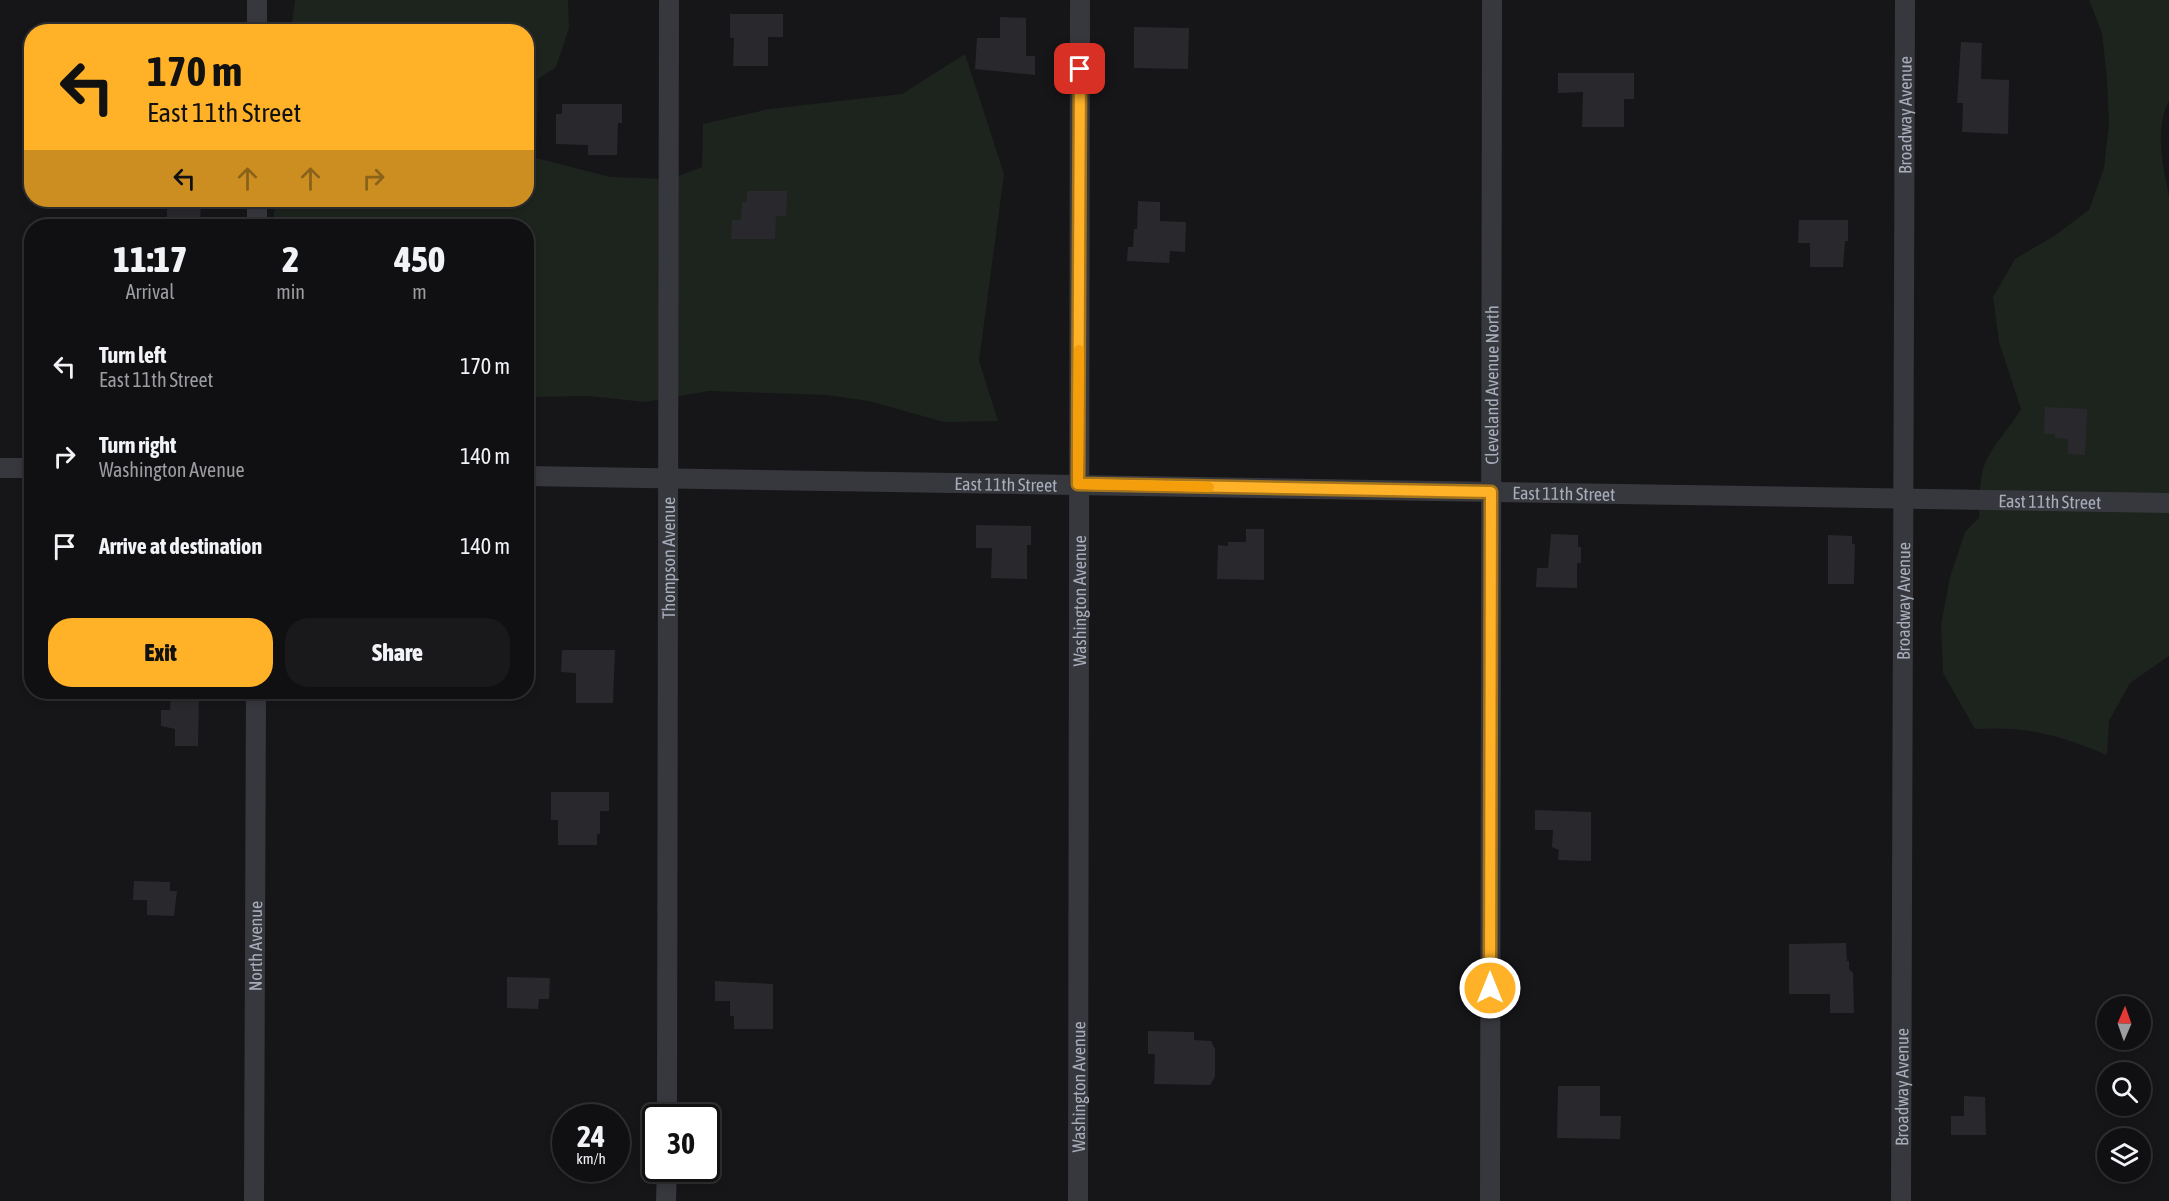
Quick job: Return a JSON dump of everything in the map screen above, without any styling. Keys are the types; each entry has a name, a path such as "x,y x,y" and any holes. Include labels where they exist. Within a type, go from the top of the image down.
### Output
{"street":[{"path":"257,0 257,24"},
{"name":"Thompson Avenue","path":"667,1104 669,0"},
{"name":"Washington Avenue","path":"1078,1201 1080,0"},
{"name":"Cleveland Avenue North","path":"1490,1201 1492,0"},
{"name":"Broadway Avenue","path":"1901,1201 1905,0"},
{"path":"0,468 24,468"},
{"name":"East 11th Street","path":"534,476 2169,503"},
{"name":"North Avenue","path":"254,1201 256,699"},
{"path":"666,1201 667,1182"}],"shaded area":[{"path":"295,0 568,0 569,28 556,67 538,79 536,158 610,177 670,179 702,167 703,124 769,109 902,94 965,54 1004,174 979,361 998,421 944,422 869,401 827,395 709,391 645,402 589,396 534,397 534,219 273,219 275,207 534,207 534,24 292,24"},
{"path":"2089,0 2169,0 2169,101 2162,123 2161,148 2169,196 2169,656 2130,683 2109,721 2107,755 2043,733 2012,729 1975,729 1943,673 1941,625 1950,577 1965,532 1979,518 1980,487 1985,464 2021,409 1999,342 1993,297 2015,259 2054,236 2089,210 2104,168 2109,124 2107,79 2102,33"}],"building":[{"path":"730,14 783,14 783,37 768,37 768,66 733,66 734,38 730,38"},
{"path":"1000,17 1026,18 1026,56 1035,56 1035,75 975,69 977,38 1000,38"},
{"path":"1134,27 1189,28 1188,69 1134,68"},
{"path":"1961,42 1982,43 1981,79 2009,80 2008,134 1962,132 1963,103 1957,103"},
{"path":"1558,73 1634,73 1634,99 1624,99 1624,127 1582,127 1583,92 1558,93"},
{"path":"562,104 622,104 622,123 618,123 617,155 588,155 588,145 556,144 556,114 562,114"},
{"path":"747,191 787,191 786,216 776,216 775,239 731,239 732,220 741,220 742,202 747,202"},
{"path":"1138,201 1160,202 1160,221 1186,222 1185,252 1170,251 1169,263 1127,261 1128,247 1133,247 1134,229 1137,229"},
{"path":"167,207 201,207 200,219 167,219"},
{"path":"1799,220 1848,220 1848,241 1845,241 1843,267 1810,267 1810,243 1798,243"},
{"path":"2045,407 2087,409 2085,455 2068,454 2068,439 2055,438 2055,434 2044,434"},
{"path":"976,525 1031,526 1031,545 1027,545 1027,579 991,578 992,548 976,548"},
{"path":"1246,529 1264,529 1264,580 1217,579 1218,545 1228,546 1228,542 1246,542"},
{"path":"1551,534 1578,535 1581,563 1577,563 1577,588 1536,587 1537,568 1548,568"},
{"path":"1828,535 1852,536 1852,544 1855,544 1854,584 1828,584"},
{"path":"562,650 615,650 613,703 576,703 576,673 561,672"},
{"path":"171,699 199,699 198,746 175,746 175,729 161,726 161,710 170,710"},
{"path":"551,792 609,792 609,811 600,811 600,834 597,834 597,845 558,845 558,820 551,820"},
{"path":"1535,810 1591,812 1591,861 1558,860 1559,850 1552,847 1553,830 1535,830"},
{"path":"134,881 170,882 170,891 177,891 174,916 147,915 147,900 133,900"},
{"path":"1846,943 1847,961 1853,973 1854,1013 1830,1013 1830,994 1789,994 1789,944"},
{"path":"507,977 550,978 549,999 539,999 538,1009 507,1008"},
{"path":"715,981 773,984 773,1029 734,1029 734,1016 730,1016 730,1001 715,1001"},
{"path":"1148,1031 1194,1032 1194,1040 1211,1041 1215,1049 1215,1077 1210,1085 1154,1084 1155,1054 1148,1054"},
{"path":"1558,1086 1600,1086 1600,1116 1621,1116 1620,1139 1557,1138"},
{"path":"1964,1096 1985,1097 1986,1135 1951,1135 1951,1116 1964,1116"}],"slow traffic":[{"path":"1079,350 1078,484 1209,487"}],"route":[{"path":"1080,69 1078,484 1491,492 1490,988"}]}
